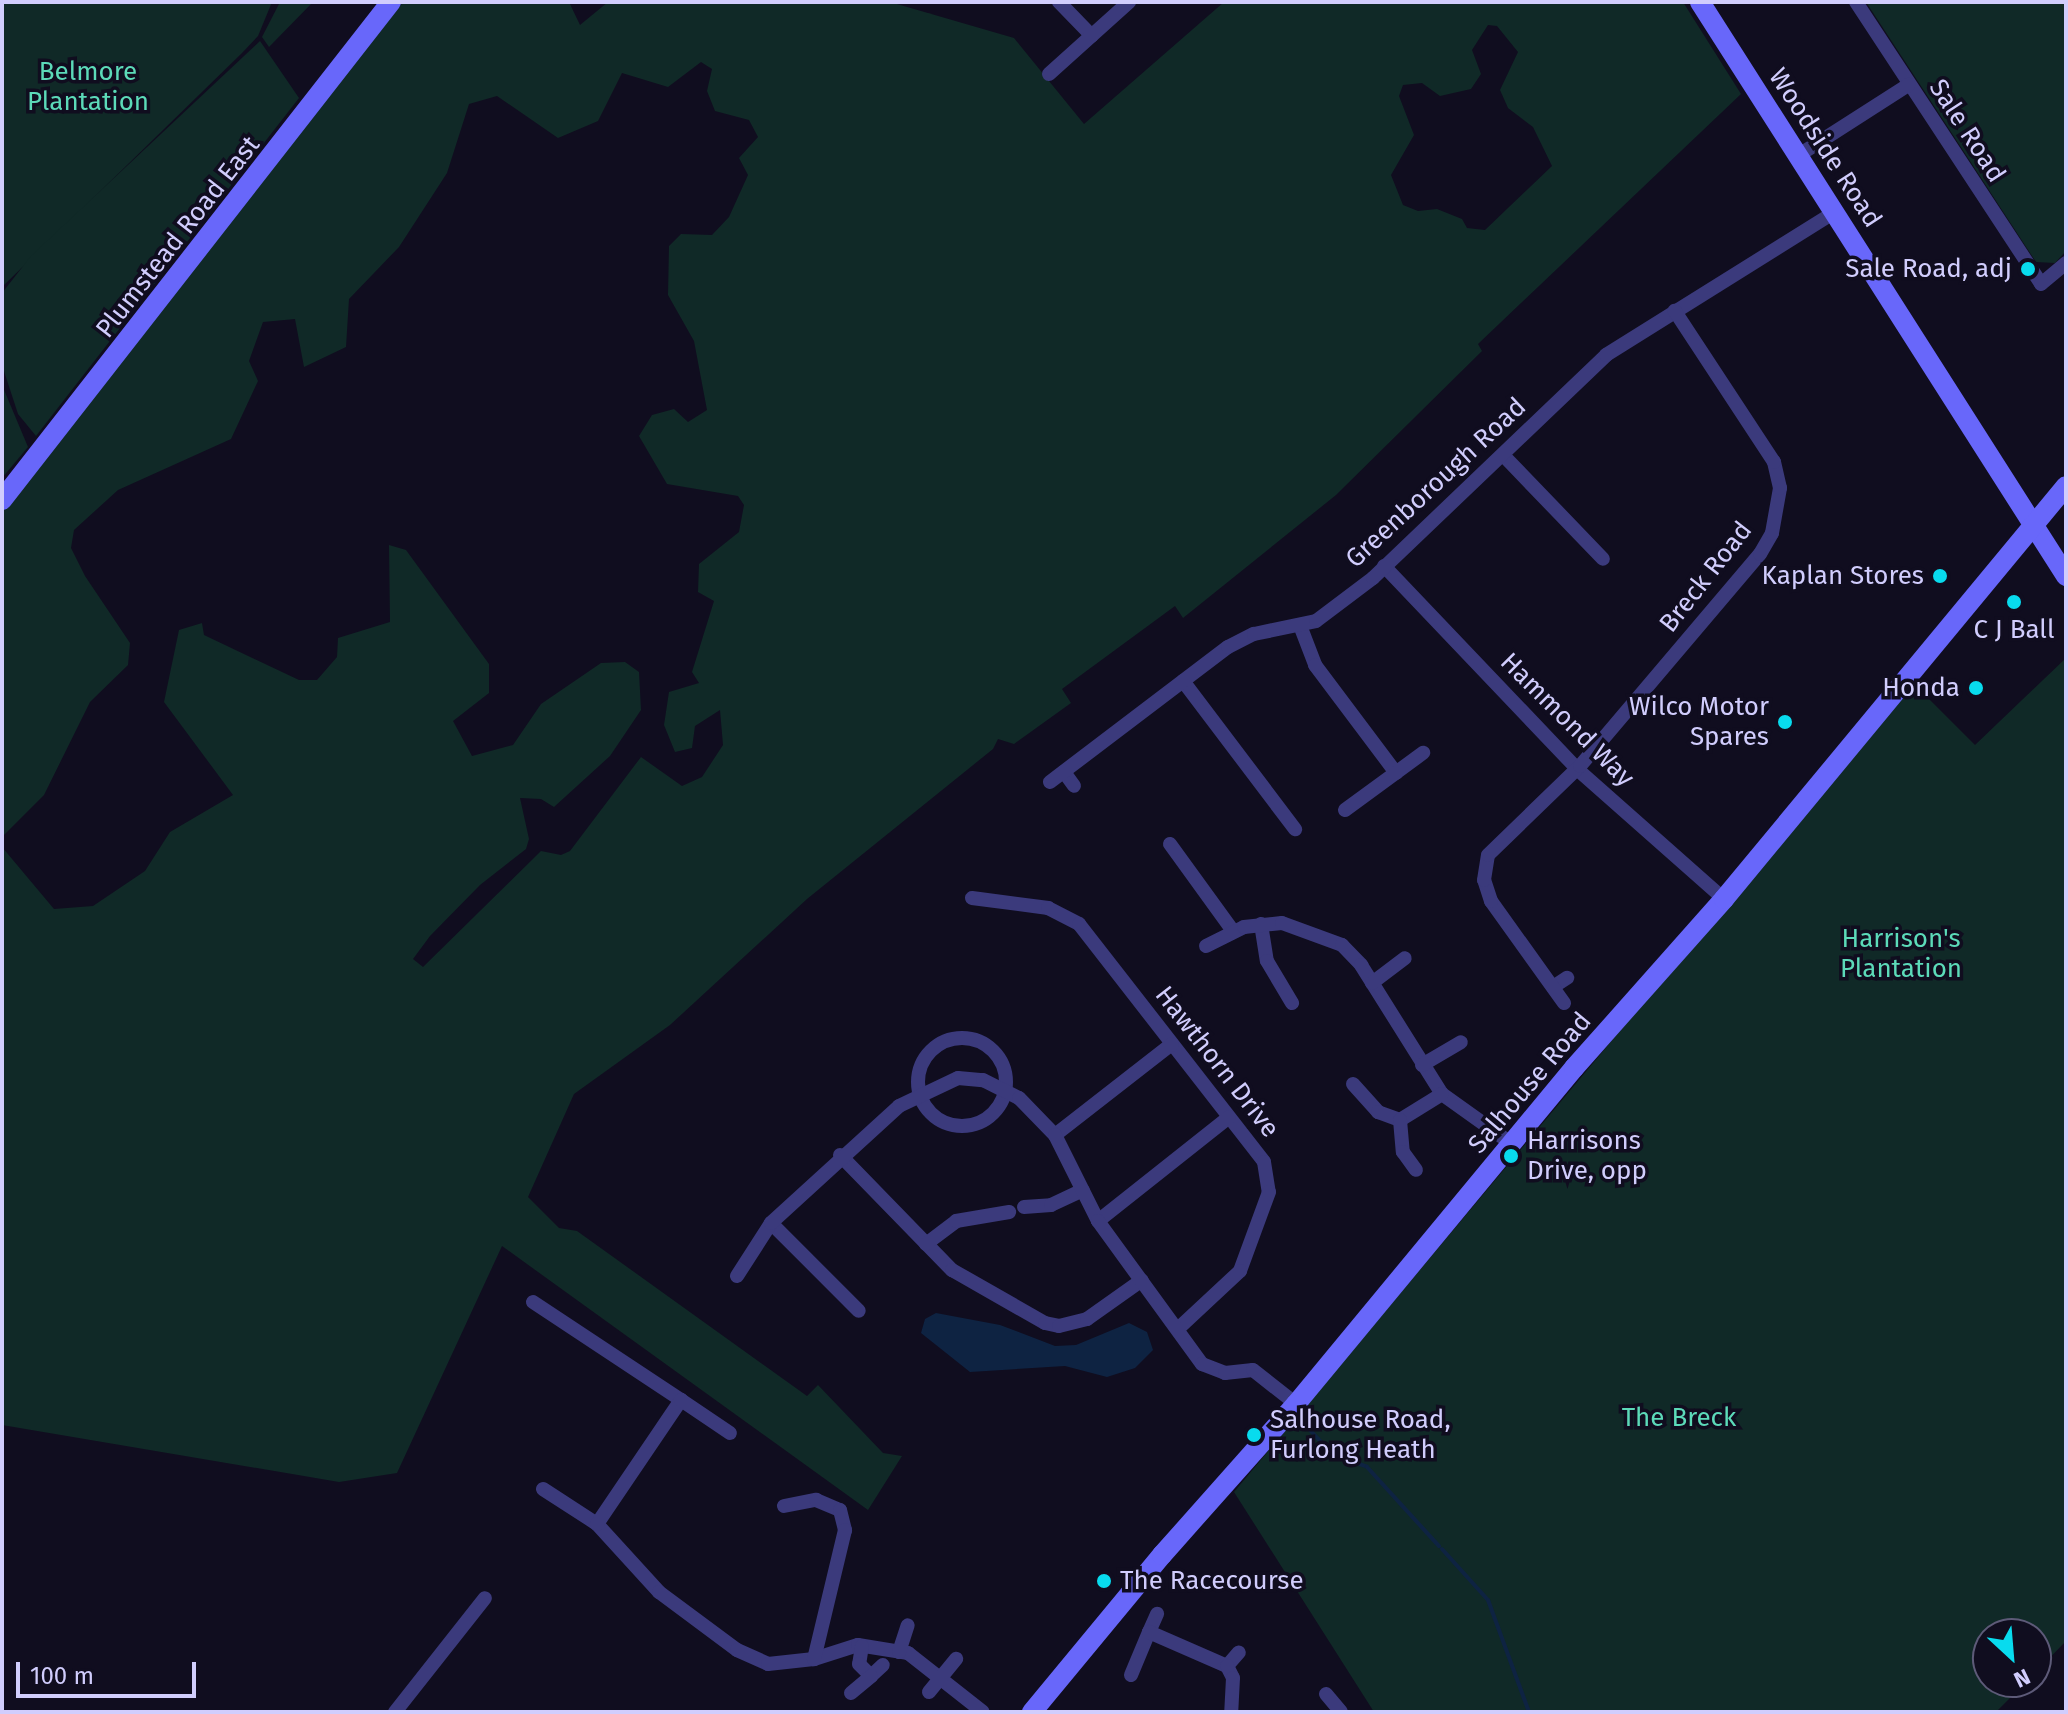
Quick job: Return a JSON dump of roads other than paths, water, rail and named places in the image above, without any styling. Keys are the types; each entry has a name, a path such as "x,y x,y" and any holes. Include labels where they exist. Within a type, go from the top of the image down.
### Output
{"street":[{"name":"Plumstead Road East","path":"2,500 391,2"},
{"path":"1059,2 1092,36"},
{"path":"1049,74 1129,2"},
{"name":"Woodside Road","path":"1700,2 2066,576"},
{"name":"Sale Road","path":"1856,2 2043,286 2066,263"},
{"path":"1799,155 1908,85"},
{"name":"Greenborough Road","path":"1050,782 1241,640 1301,628 1384,566 1606,355 1835,212"},
{"name":"Breck Road","path":"1553,987 1491,901 1484,865 1498,844 1577,769 1760,554 1772,533 1780,488 1774,462 1675,311"},
{"path":"1503,455 1603,559"},
{"name":"Salhouse Road","path":"1032,1712 1162,1555 1296,1404 1512,1144 1724,899 2066,486"},
{"name":"Hammond Way","path":"1384,566 1577,769 1724,899"},
{"path":"1301,628 1315,665 1396,773"},
{"path":"1183,681 1295,829"},
{"path":"1345,810 1423,753"},
{"path":"1064,772 1074,786"},
{"path":"1170,844 1227,935 1229,951"},
{"name":"Hawthorn Drive","path":"972,898 1048,908 1070,918 1264,1162 1269,1192 1235,1279 1180,1327"},
{"path":"1206,946 1227,935 1261,924 1282,923 1324,935 1353,955 1442,1094 1512,1144"},
{"path":"1261,924 1267,961 1292,1003"},
{"path":"1372,983 1405,958"},
{"path":"1564,1003 1553,987 1567,978"},
{"path":"1006,1088 994,1113 960,1126 934,1117 919,1094 918,1075 925,1057 957,1038 983,1043 997,1054 1006,1088 1055,1135 1098,1221 1180,1327 1202,1364 1225,1373 1253,1370 1296,1404"},
{"path":"1422,1065 1461,1042"},
{"path":"1055,1135 1172,1044"},
{"path":"737,1276 771,1223 840,1155 919,1094 958,1078 1006,1088"},
{"path":"1353,1084 1378,1112 1400,1120"},
{"path":"1400,1120 1442,1094"},
{"path":"1098,1221 1229,1117"},
{"path":"1400,1120 1403,1152 1416,1170"},
{"path":"840,1155 952,1270 1031,1316 1059,1326 1094,1315 1142,1280"},
{"path":"1024,1207 1051,1205 1083,1190"},
{"path":"926,1244 956,1221 1009,1212"},
{"path":"771,1223 859,1311"},
{"path":"533,1302 730,1433"},
{"path":"597,1524 681,1400"},
{"path":"543,1489 597,1524 659,1592 737,1650 768,1664 814,1659 862,1646 899,1652 941,1679 983,1712"},
{"path":"784,1506 816,1500 840,1510 845,1530 814,1659"},
{"path":"395,1712 485,1598"},
{"path":"1131,1675 1157,1614"},
{"path":"899,1652 908,1625"},
{"path":"1149,1632 1227,1666 1233,1678 1231,1712"},
{"path":"862,1646 859,1664 871,1676"},
{"path":"1227,1666 1239,1652"},
{"path":"929,1692 956,1659"},
{"path":"851,1693 883,1665"},
{"path":"1326,1694 1341,1712"}],"water":[{"path":"936,1313 1000,1325 1055,1346 1076,1345 1129,1323 1147,1332 1153,1350 1135,1368 1107,1377 1065,1366 970,1372 921,1333 925,1319"}],"waterway":[{"path":"1297,1416 1333,1455 1367,1467 1439,1546"},
{"path":"1442,1549 1488,1600 1529,1712"}],"place":[{"name":"Sale Road, adj","path":"2028,269"},
{"name":"Kaplan Stores","path":"1940,576"},
{"name":"C J Ball","path":"2014,602"},
{"name":"Honda","path":"1976,688"},
{"name":"Wilco Motor Spares","path":"1785,722"},
{"name":"Harrisons Drive, opp","path":"1511,1156"},
{"name":"Salhouse Road, Furlong Heath","path":"1254,1435"},
{"name":"The Racecourse","path":"1104,1581"}],"park label":[{"name":"Belmore Plantation","path":"88,87"},
{"name":"Harrison's Plantation","path":"1901,954"},
{"name":"The Breck","path":"1679,1418"}]}
